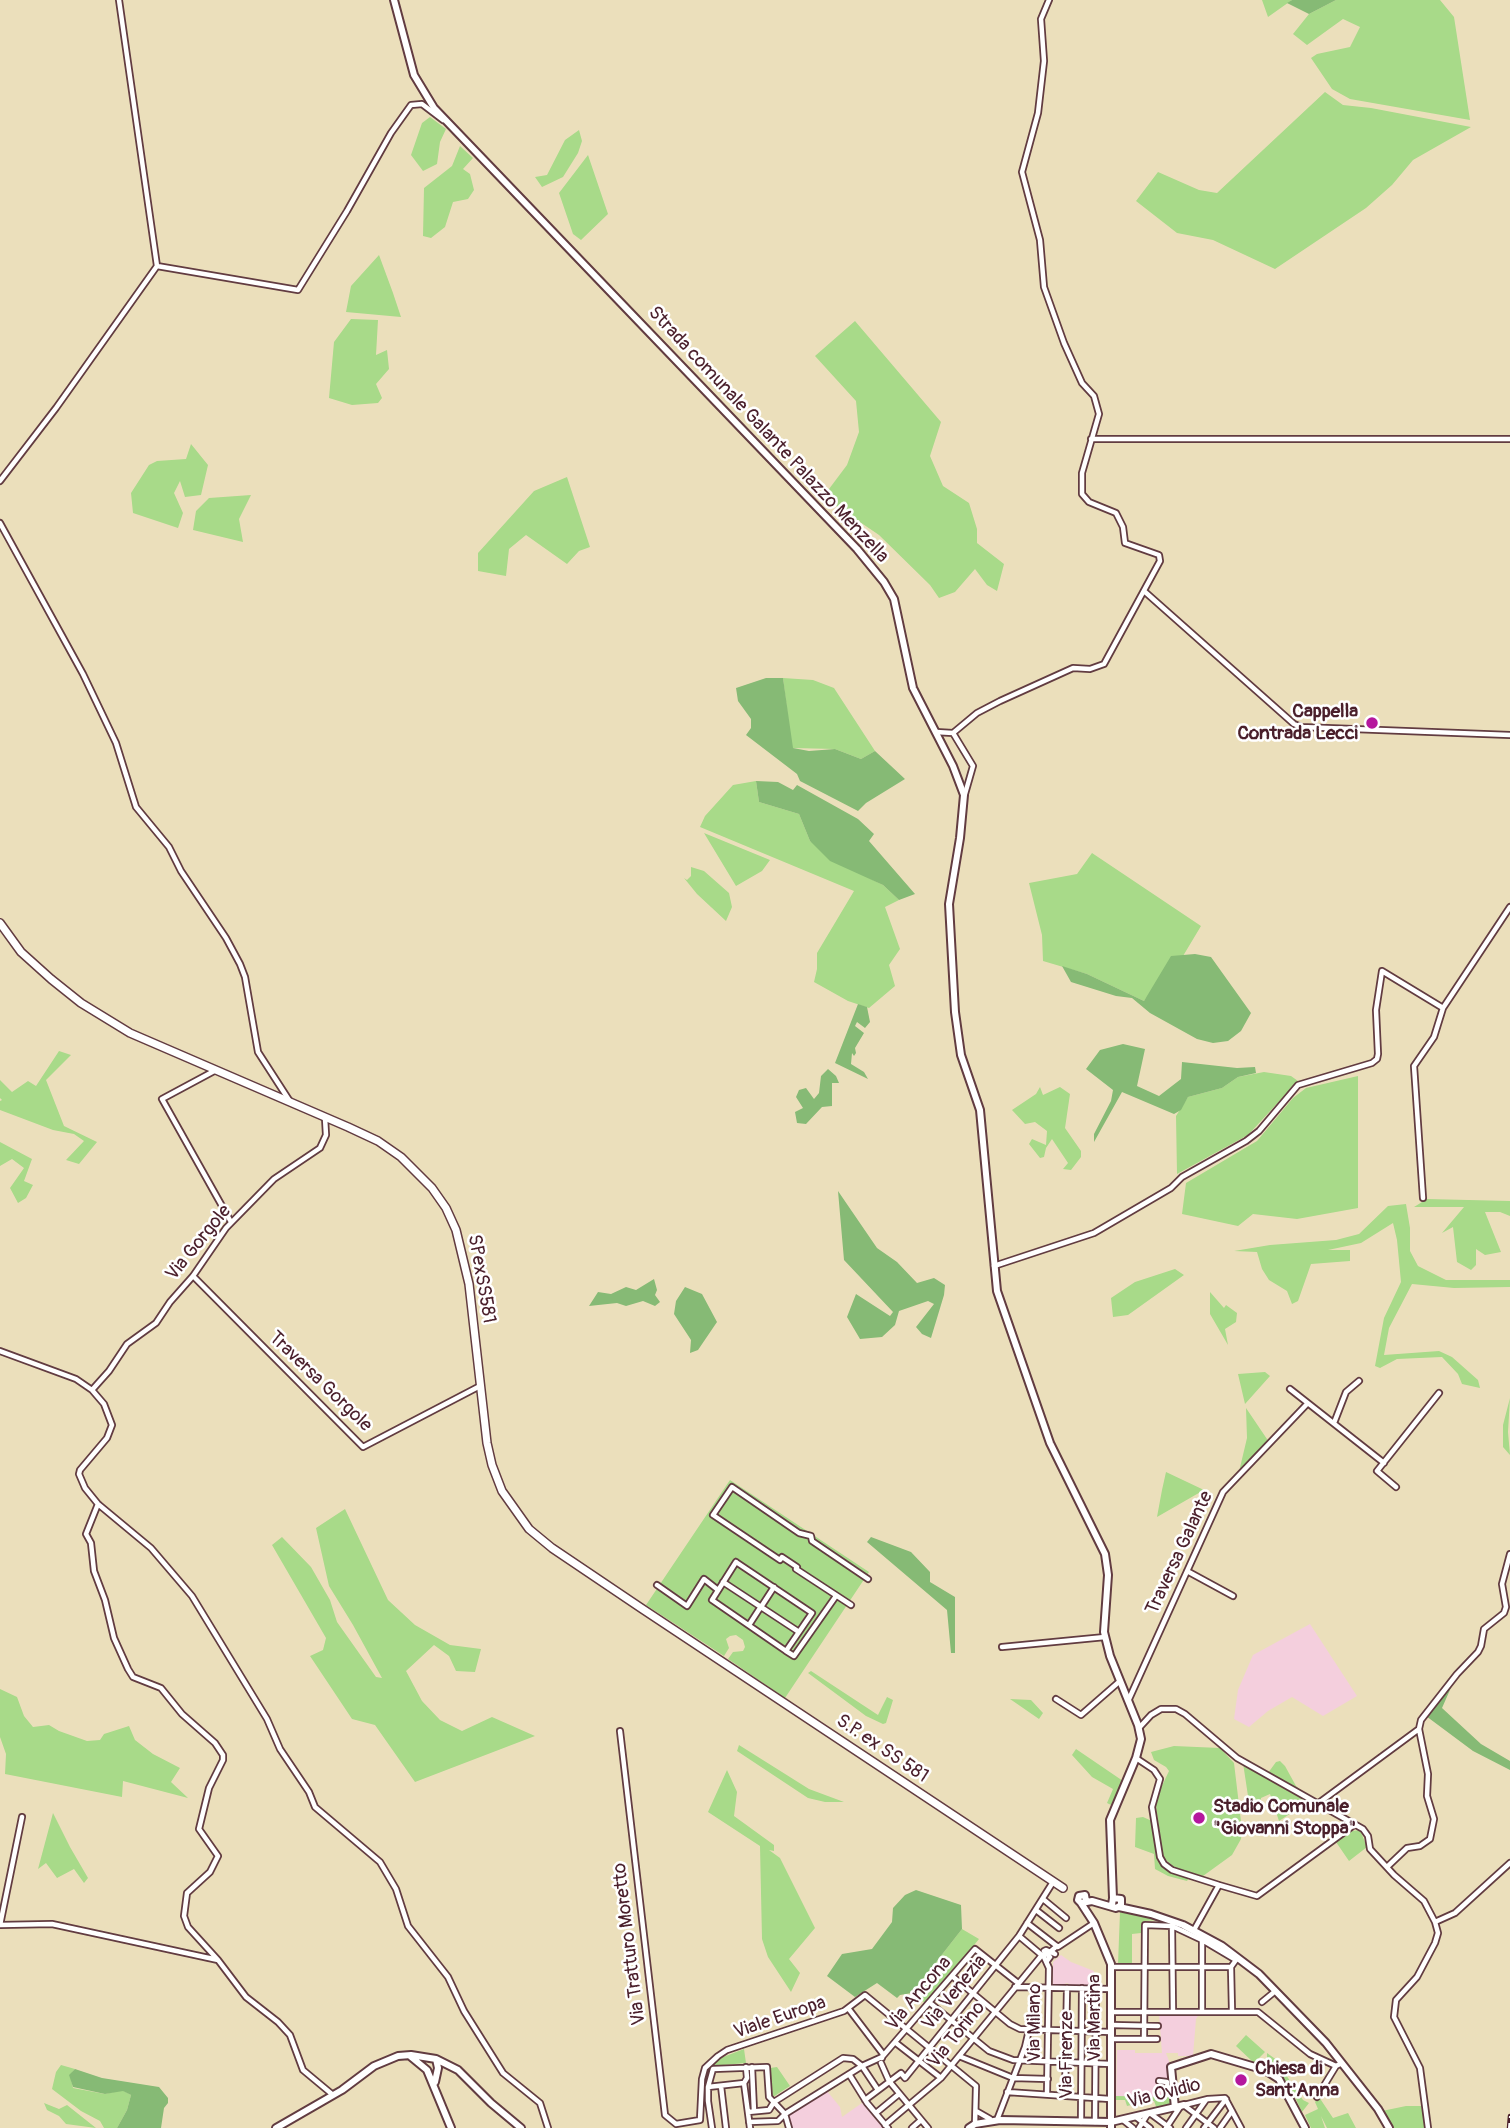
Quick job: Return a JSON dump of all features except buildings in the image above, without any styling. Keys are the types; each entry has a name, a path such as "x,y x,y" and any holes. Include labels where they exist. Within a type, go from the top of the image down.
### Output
{"main road":[{"name":"SPexSS581","path":"0,923 21,952 81,1003 130,1032 378,1141 401,1157 425,1180 446,1208 456,1230 470,1284 487,1443 502,1491 529,1529 552,1548 683,1636"},
{"name":"S.P. ex SS 581","path":"683,1636 1063,1888"}],"street":[{"path":"0,481 56,408 157,266 120,0"},
{"name":"Strada comunale Galante Palazzo Menzella","path":"394,0 414,75 434,108 857,549 894,599 913,688 953,766 964,795 949,904 955,1012 961,1055 980,1110 997,1291 1050,1443 1105,1554 1108,1575 1105,1637 1141,1739 1136,1758 1110,1820 1116,1902"},
{"path":"934,732 953,733 977,713 1000,701 1073,668 1090,669 1104,664 1160,561 1159,555 1125,543 1123,527 1116,513 1089,502 1082,494 1082,473 1099,414 1094,396 1082,383 1064,343 1044,287 1040,240 1022,172 1038,113 1044,61 1041,19 1049,0"},
{"path":"157,266 298,290 391,133 411,105 422,104 446,122"},
{"path":"1091,439 1510,439"},
{"path":"0,523 83,674 111,731 136,807 169,847 181,871 226,937 240,964 245,977 258,1052 291,1104"},
{"path":"1144,591 1294,724 1301,727 1510,735"},
{"path":"953,733 973,766 964,795"},
{"path":"1423,1198 1414,1066 1434,1037 1443,1008 1510,907"},
{"path":"993,1266 1094,1233 1253,1136 1298,1085 1373,1063 1377,1059 1376,1010 1382,971 1443,1008"},
{"path":"217,1070 162,1100 231,1222"},
{"name":"Via Gorgole","path":"92,1390 127,1345 156,1323 231,1222 274,1179 320,1148 326,1136 325,1118"},
{"name":"Traversa Gorgole","path":"193,1276 363,1447 480,1386"},
{"path":"0,1351 64,1373 92,1390 104,1404 112,1425 107,1438 85,1462 79,1474 85,1488 98,1504 151,1548 192,1596 267,1719 315,1807 380,1862 396,1889 408,1926 448,1977 464,2011 503,2073 540,2103 548,2128"},
{"path":"1334,1423 1346,1392 1359,1381"},
{"path":"1290,1389 1384,1462"},
{"path":"1396,1487 1377,1471 1439,1393"},
{"name":"Traversa Galante","path":"1129,1699 1223,1492 1307,1404"},
{"path":"850,1605 782,1557 780,1560 713,1515 732,1487 799,1533 810,1533 813,1541 868,1579"},
{"path":"98,1504 86,1534 91,1543 94,1571 106,1600 114,1638 128,1669 133,1676 161,1688 182,1714 215,1743 223,1755 209,1788 199,1829 218,1856 210,1872 187,1893 184,1916 188,1927 246,1997 278,2022 289,2035 303,2070 333,2095"},
{"path":"1316,1805 1419,1729 1429,1708 1478,1652 1484,1629 1507,1613 1502,1584 1510,1554"},
{"path":"786,1651 812,1613 736,1562 712,1600 786,1651 794,1656 836,1596"},
{"path":"1187,1571 1233,1597"},
{"path":"657,1585 687,1606 704,1579 719,1590"},
{"path":"723,1582 799,1632"},
{"path":"749,1625 774,1587"},
{"path":"1002,1647 1105,1637"},
{"path":"1056,1699 1082,1715 1121,1681"},
{"path":"1139,1728 1161,1709 1175,1709 1185,1714 1237,1758 1316,1805 1363,1829 1368,1836 1370,1849 1424,1901 1435,1922 1438,1933 1436,1944 1417,1977 1396,2000 1394,2017 1420,2068 1428,2128"},
{"path":"1387,1867 1407,1848 1428,1842 1434,1824 1427,1796 1428,1774 1419,1729"},
{"name":"Via Tratturo Moretto","path":"620,1731 665,2115 676,2124 700,2120 701,2102"},
{"path":"1136,1758 1154,1770 1160,1779 1152,1807 1160,1857 1164,1864 1172,1870 1219,1885 1257,1896 1354,1825"},
{"path":"22,1817 0,1925 52,1924 218,1960"},
{"path":"1435,1922 1455,1913 1510,1863"},
{"name":"Via Venezia","path":"865,2100 901,2073 905,2078 1018,1936 1053,1882"},
{"path":"1194,1930 1219,1885"},
{"path":"1063,1888 1083,1899 1116,1902 1194,1930 1237,1959 1268,1982 1389,2128"},
{"path":"1043,1899 1066,1918"},
{"name":"Via Martina","path":"1083,1899 1111,1967 1111,2126"},
{"path":"1036,1910 1059,1928"},
{"path":"1027,1923 1057,1946"},
{"path":"1047,1961 1051,1957 1044,1951 1055,1954 1051,1951 1057,1946 1094,1923"},
{"path":"1172,1923 1173,2012"},
{"path":"1144,2039 1144,1925 1172,1923 1237,1959"},
{"name":"Via Milano","path":"1018,1936 1042,1955 1049,1968 1047,2094"},
{"path":"1202,1940 1202,2011"},
{"name":"Via Ancona","path":"879,2060 975,1948 995,1965"},
{"name":"Via Torino","path":"887,2127 908,2105 941,2078 1042,1955"},
{"path":"1232,2011 1231,1967 1237,1959"},
{"path":"995,1965 1016,1985 1112,1989"},
{"path":"1111,1967 1231,1967"},
{"path":"952,1976 1010,2024 1029,2031 1096,2031 1157,2039"},
{"path":"1065,2095 1067,1988"},
{"name":"Via Firenze","path":"1079,2124 1082,1989"},
{"path":"1096,1989 1096,2124"},
{"path":"1262,2002 1273,1993"},
{"name":"Viale Europa","path":"701,2102 705,2068 727,2050 848,2008 865,1995 908,2029"},
{"path":"930,2003 989,2051 1020,2061 1111,2064"},
{"path":"749,2067 749,2125 778,2121 862,2066 879,2060 883,2054 848,2008"},
{"path":"1112,2012 1258,2012 1310,2054 1339,2065"},
{"path":"1111,2032 1144,2025 1158,2026"},
{"path":"908,2029 976,2086 978,2090 973,2121 995,2120 1020,2061 1029,2031"},
{"path":"896,2043 941,2078"},
{"path":"1139,2128 1149,2115 1168,2127 1180,2106 1171,2067 1211,2054 1265,2070 1279,2079 1305,2128"},
{"path":"409,2055 435,2080 452,2128"},
{"path":"276,2128 333,2095 374,2066 387,2059 409,2055 436,2059 458,2070 521,2128"},
{"path":"959,2056 1013,2078 1048,2079"},
{"path":"751,2112 769,2110 774,2102 843,2058 853,2059 862,2066 878,2090"},
{"path":"427,2070 436,2059"},
{"path":"435,2080 438,2068 436,2059"},
{"path":"879,2060 889,2081 928,2128"},
{"path":"435,2080 449,2065"},
{"path":"1317,2097 1339,2065"},
{"path":"749,2067 744,2083 751,2112"},
{"path":"712,2128 708,2087 713,2069 766,2067 769,2097 785,2114 789,2128"},
{"path":"849,2074 865,2100 887,2127"},
{"path":"1159,2081 1167,2082 1167,2086"},
{"path":"708,2087 744,2083"},
{"path":"721,2086 726,2128"},
{"path":"1007,2092 1110,2098"},
{"path":"876,2113 899,2094"},
{"path":"1206,2126 1226,2099 1238,2126"},
{"name":"Via Ovidio","path":"973,2121 1111,2126 1123,2120 1180,2106 1226,2099"},
{"path":"1186,2128 1206,2100"},
{"path":"701,2102 708,2101"},
{"path":"1180,2106 1196,2114 1206,2126 1214,2128"},
{"path":"1220,2128 1233,2111"},
{"path":"1136,2117 1151,2128 1158,2119"},
{"path":"912,2128 921,2120"},
{"path":"1123,2120 1133,2128"}],"shaded area":[{"path":"1310,1624 1357,1696 1323,1716 1292,1697 1268,1711 1249,1727 1234,1719 1238,1690 1253,1655"},
{"path":"1061,1955 1094,1971 1095,1985 1053,1985 1053,1962"},
{"path":"1159,2014 1199,2014 1196,2019 1193,2056 1166,2053 1169,2061 1170,2104 1149,2101 1127,2106 1125,2100 1116,2100 1117,2050 1162,2053"},
{"path":"827,2091 840,2107 842,2117 862,2103 883,2128 790,2128 789,2115"}],"green space":[{"path":"1262,0 1292,0 1268,17"},
{"path":"1292,0 1336,0 1309,14 1287,3"},
{"path":"1336,0 1440,0 1454,17 1470,120 1350,99 1332,89 1311,58 1317,54 1350,47 1360,27 1343,19 1307,45 1293,34 1309,14"},
{"path":"1325,92 1343,105 1471,127 1413,160 1392,185 1366,208 1275,269 1213,240 1177,233 1136,201 1158,172 1199,190 1217,193"},
{"path":"430,117 446,129 440,142 437,164 423,171 411,155 422,123"},
{"path":"579,130 582,141 578,153 563,177 542,187 535,177 547,175 565,140"},
{"path":"460,146 473,158 463,169 470,174 474,190 468,199 453,202 445,227 431,238 423,236 424,188 452,166"},
{"path":"588,155 608,214 581,240 573,234 559,193"},
{"path":"379,255 401,317 346,312 351,286"},
{"path":"351,319 378,320 376,355 387,350 389,369 376,384 382,398 378,403 352,405 329,398 334,342"},
{"path":"855,321 941,422 930,456 943,486 969,503 977,529 977,543 1004,564 997,591 987,585 975,569 955,592 939,598 930,585 879,535 823,497 847,465 859,432 856,401 815,356"},
{"path":"191,444 208,465 201,495 185,497 180,481 174,493 183,513 178,528 133,513 131,493 149,465 157,461 186,459"},
{"path":"567,477 590,547 579,551 567,564 526,535 509,549 506,576 478,571 478,553 534,491"},
{"path":"251,495 239,519 243,542 193,530 196,511 209,498"},
{"path":"766,678 783,678 793,748 809,751 835,749 861,759 875,751 905,779 866,803 858,811 800,781 797,774 746,735 751,728 751,719 738,701 736,688"},
{"path":"783,678 813,680 834,688 875,751 861,759 835,749 792,748"},
{"path":"756,781 759,802 799,814 810,841 857,872 883,885 899,900 885,907 900,949 889,965 895,986 869,1008 848,1001 814,982 817,953 854,891 700,827 705,816 733,785"},
{"path":"756,781 778,782 793,790 797,785 858,819 874,834 869,841 915,894 899,900 883,885 830,861 810,841 799,814 759,802"},
{"path":"704,833 770,860 762,871 736,886"},
{"path":"1092,853 1201,926 1183,956 1178,957 1144,1001 1087,974 1043,961 1042,935 1029,883 1077,874"},
{"path":"691,867 704,871 729,893 732,907 726,921 684,878 687,880 691,876"},
{"path":"1195,954 1211,957 1251,1013 1241,1031 1228,1041 1213,1043 1197,1039 1150,1013 1132,998 1116,996 1071,982 1062,966 1087,974 1144,1001 1171,956"},
{"path":"858,1004 867,1007 870,1022 865,1028 857,1022 855,1026 864,1033 855,1048 854,1056 852,1053 851,1064 864,1072 868,1079 835,1063"},
{"path":"1123,1044 1145,1049 1137,1086 1159,1096 1181,1079 1182,1062 1237,1068 1255,1067 1256,1073 1238,1077 1222,1088 1188,1097 1181,1110 1174,1114 1122,1092 1094,1142 1094,1134 1111,1101 1113,1090 1086,1069 1100,1050"},
{"path":"59,1051 71,1055 46,1080 64,1126 97,1142 79,1164 66,1160 84,1141 74,1134 53,1130 0,1110 0,1080 12,1092 28,1081 36,1086"},
{"path":"828,1069 839,1083 832,1083 832,1106 822,1107 806,1124 797,1123 795,1112 803,1108 796,1097 799,1090 806,1088 814,1099 819,1093 821,1076"},
{"path":"1264,1072 1291,1076 1298,1081 1248,1135 1177,1174 1176,1116 1188,1097 1222,1088 1238,1077"},
{"path":"1358,1076 1358,1208 1297,1219 1253,1214 1238,1226 1182,1214 1186,1183 1257,1141 1293,1098 1306,1088"},
{"path":"1040,1087 1043,1095 1060,1087 1070,1094 1065,1128 1081,1151 1081,1157 1071,1170 1063,1169 1068,1163 1052,1139 1044,1157 1040,1158 1029,1144 1032,1139 1046,1145 1047,1131 1035,1122 1025,1124 1012,1110 1036,1094"},
{"path":"0,1142 32,1159 24,1181 33,1185 26,1198 18,1203 10,1188 24,1168 12,1159 0,1166"},
{"path":"838,1191 877,1248 897,1262 917,1283 934,1278 945,1285 931,1338 916,1327 934,1304 928,1301 899,1311 895,1325 882,1337 860,1339 847,1317 856,1294 890,1316 893,1312 844,1260"},
{"path":"1427,1199 1510,1201 1510,1216 1500,1212 1485,1212 1501,1252 1485,1255 1476,1249 1476,1265 1471,1270 1457,1262 1453,1227 1442,1233 1464,1207 1414,1207"},
{"path":"1406,1204 1410,1251 1418,1266 1446,1280 1510,1280 1510,1287 1454,1288 1412,1284 1389,1328 1384,1355 1439,1351 1452,1357 1478,1380 1480,1388 1462,1384 1458,1374 1442,1357 1397,1359 1380,1368 1375,1366 1384,1318 1401,1282 1393,1223 1361,1243 1328,1250 1350,1250 1350,1261 1311,1264 1298,1301 1292,1304 1287,1291 1269,1280 1262,1269 1257,1252 1234,1251 1270,1245 1336,1240 1359,1234 1388,1206"},
{"path":"1175,1269 1184,1275 1128,1315 1113,1317 1111,1298 1135,1282"},
{"path":"654,1279 657,1290 655,1295 660,1302 655,1306 643,1301 626,1306 617,1303 589,1306 598,1292 611,1294 626,1287 636,1290"},
{"path":"685,1287 702,1294 717,1322 698,1350 690,1353 691,1340 674,1314 676,1301"},
{"path":"1210,1292 1224,1308 1226,1305 1237,1313 1236,1322 1225,1329 1228,1345 1210,1314"},
{"path":"1265,1372 1270,1376 1245,1404 1238,1374"},
{"path":"1510,1398 1510,1455 1503,1447 1503,1425"},
{"path":"1246,1408 1269,1442 1238,1476 1247,1438"},
{"path":"1166,1472 1204,1490 1157,1517 1162,1490"},
{"path":"730,1480 869,1572 785,1698 728,1659 733,1652 743,1651 745,1647 743,1640 736,1635 726,1639 729,1648 724,1656 646,1605"},
{"path":"345,1509 388,1600 415,1625 450,1645 481,1649 475,1672 456,1671 449,1656 434,1645 406,1671 422,1701 440,1720 462,1731 492,1717 535,1736 415,1782 375,1725 352,1719 310,1656 323,1650 326,1638 272,1545 282,1537 311,1567 330,1600 337,1622 376,1677 382,1678 329,1586 316,1528"},
{"path":"871,1537 911,1552 930,1572 930,1582 955,1597 955,1653 951,1653 947,1610 867,1542"},
{"path":"811,1671 878,1715 887,1697 893,1700 886,1723 866,1716 808,1673"},
{"path":"1453,1683 1442,1708 1481,1744 1510,1761 1510,1770 1473,1751 1426,1716"},
{"path":"0,1689 17,1697 24,1716 33,1727 49,1725 87,1741 100,1740 104,1734 129,1726 135,1740 153,1754 180,1768 171,1782 188,1798 123,1781 122,1797 5,1774 6,1754 0,1737"},
{"path":"1010,1699 1031,1700 1043,1713 1039,1719"},
{"path":"739,1745 809,1789 844,1802 808,1798 737,1751"},
{"name":"Stadio Comunale \"Giovanni Stoppa\"","path":"1174,1746 1220,1748 1234,1763 1241,1839 1232,1855 1203,1876 1175,1868 1163,1857 1156,1806 1169,1771 1154,1760 1151,1752"},
{"path":"1076,1749 1123,1781 1111,1805 1107,1803 1113,1789 1092,1777 1072,1755"},
{"path":"1280,1761 1296,1786 1308,1797 1268,1773 1276,1762"},
{"path":"1243,1763 1308,1802 1279,1821 1270,1794 1261,1798 1261,1806 1250,1809"},
{"path":"727,1770 737,1792 734,1816 774,1845 774,1851 769,1850 780,1858 815,1928 789,1959 800,1973 791,1992 768,1957 762,1939 760,1846 708,1812"},
{"path":"53,1813 88,1878 84,1883 74,1869 57,1878 46,1863 38,1869"},
{"path":"1143,1817 1152,1821 1159,1862 1165,1869 1189,1878 1187,1881 1155,1869 1154,1854 1135,1847 1136,1818"},
{"path":"1360,1830 1367,1847 1349,1861 1336,1842 1352,1831"},
{"path":"916,1890 961,1905 962,1929 912,1993 897,1998 877,1983 855,1997 827,1976 842,1954 872,1949 892,1922 893,1908 905,1895"},
{"path":"1120,1912 1159,1920 1144,1921 1141,1924 1141,1933 1132,1934 1132,1963 1118,1964"},
{"path":"962,1929 979,1939 926,2004 912,1993"},
{"path":"1246,2035 1265,2052 1254,2063 1236,2046"},
{"path":"744,2049 746,2063 712,2066 718,2059"},
{"path":"1267,2053 1285,2066 1284,2072 1303,2100 1309,2103 1302,2112 1289,2084 1267,2065"},
{"path":"61,2065 75,2069 70,2075 73,2088 105,2094 122,2090 131,2095 127,2110 117,2128 104,2128 100,2121 81,2111 52,2089 56,2072"},
{"path":"777,2067 790,2086 773,2097 770,2068"},
{"path":"75,2069 102,2078 159,2087 168,2098 161,2128 117,2128 127,2110 131,2095 123,2091 105,2094 73,2087 69,2075"},
{"path":"1116,2096 1170,2097 1170,2104 1157,2109 1154,2101 1127,2106 1125,2100 1116,2100"},
{"path":"1319,2097 1333,2118 1348,2113 1356,2128 1327,2128 1321,2116 1325,2128 1311,2128 1305,2115 1318,2109 1315,2102"},
{"path":"44,2103 59,2109 67,2105 96,2128 66,2124 59,2116 47,2110"},
{"path":"1421,2106 1426,2128 1394,2128 1382,2111"}],"railway":[{"path":"1509,2128 1510,2116"}],"place":[{"name":"Cappella Contrada Lecci","path":"1372,723"},
{"name":"Stadio Comunale \"Giovanni Stoppa\"","path":"1199,1818"},
{"name":"Chiesa di Sant'Anna","path":"1241,2080"}]}
